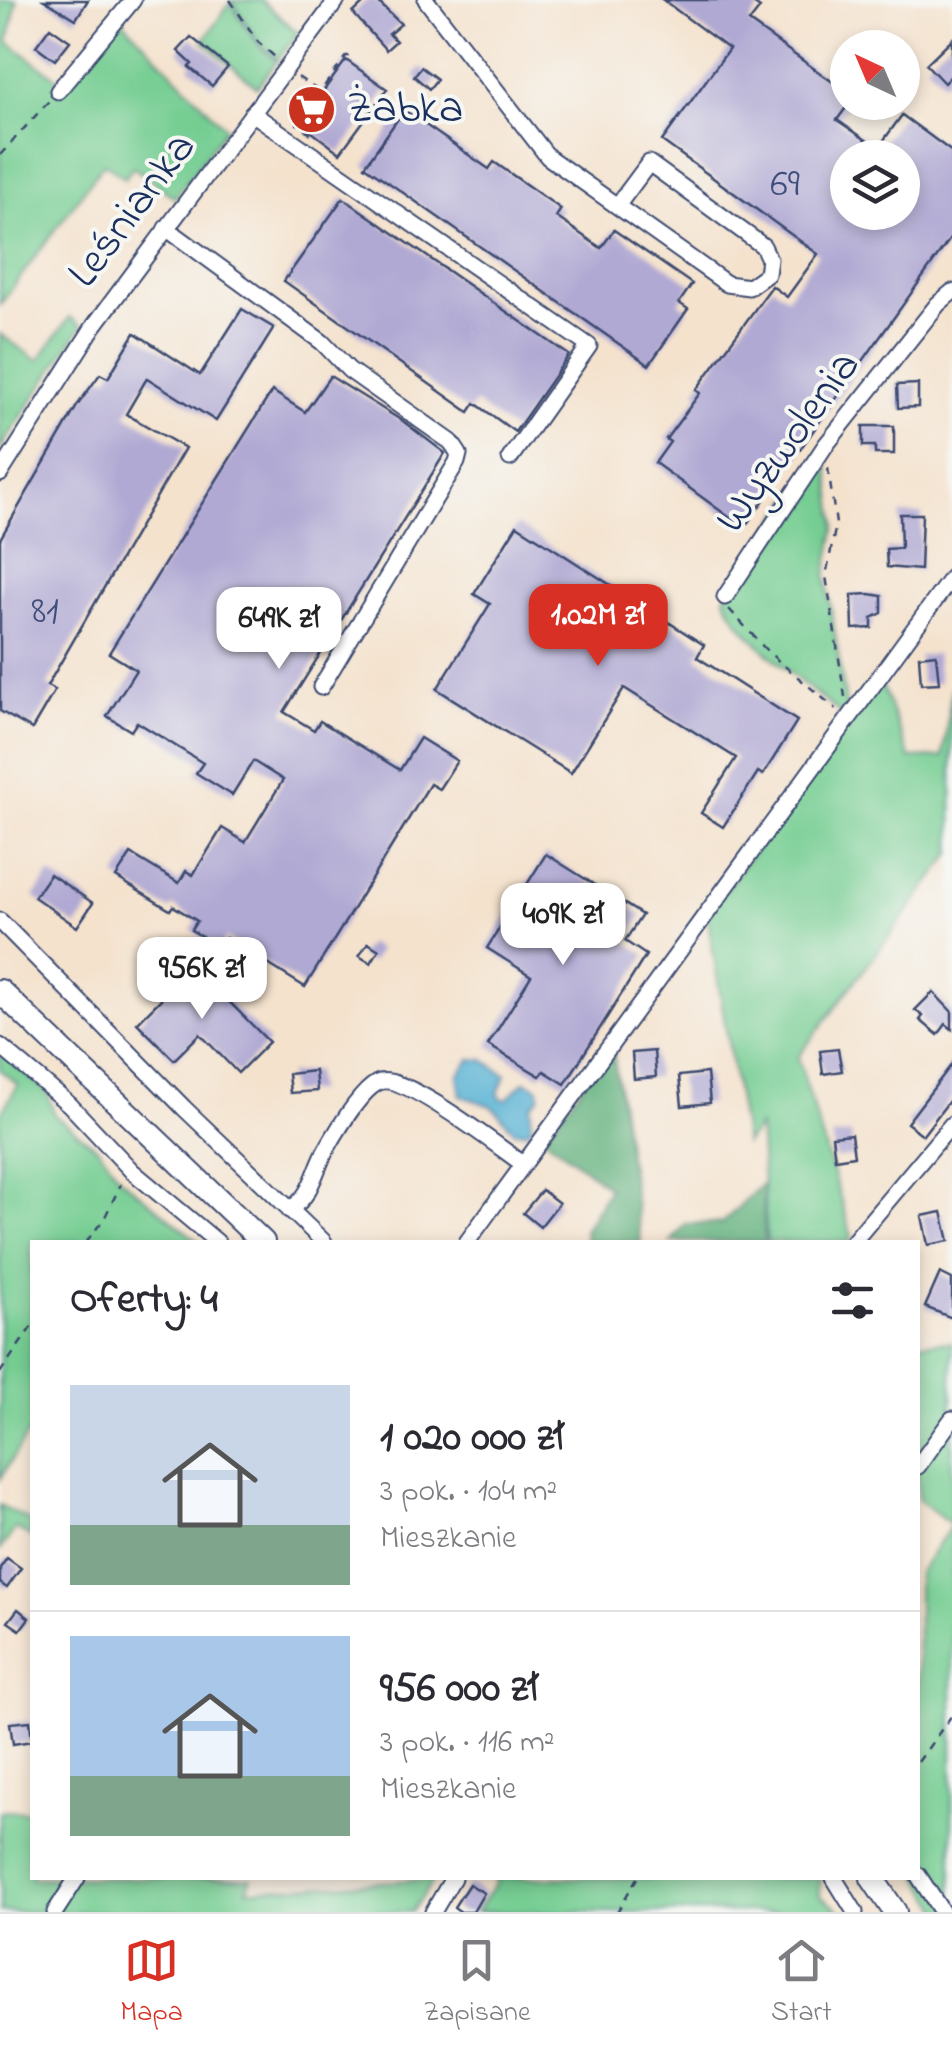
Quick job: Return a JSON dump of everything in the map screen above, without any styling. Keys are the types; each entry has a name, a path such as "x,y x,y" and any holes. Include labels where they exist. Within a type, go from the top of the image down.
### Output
{"highway":[{"path":"0,991 262,1240"},
{"path":"873,1880 895,1912"}],"street":[{"path":"58,91 132,0"},
{"name":"Leśnianka","path":"0,474 61,374 252,112 292,72 337,0"},
{"path":"426,0 548,157 617,206 727,284 749,288 767,274 770,259 763,246 649,163 617,206"},
{"path":"252,112 588,346 510,458"},
{"path":"166,228 322,342 349,370 451,442 459,454 321,687"},
{"name":"Wyzwolenia","path":"726,597 826,446 938,304 952,292"},
{"path":"467,1240 952,577"},
{"path":"0,920 184,1108 322,1240"},
{"path":"0,1046 70,1106 132,1171 216,1240"},
{"path":"289,1210 306,1196 335,1134 357,1104 376,1083 387,1080 420,1094 524,1164"},
{"path":"855,1240 952,1124"},
{"path":"920,1463 952,1419"},
{"path":"920,1877 942,1912"},
{"path":"54,1912 72,1880"},
{"path":"433,1912 453,1880"},
{"path":"835,1880 854,1912"}],"path":[{"path":"230,0 258,42 321,93"},
{"path":"312,134 297,124 346,56 350,56"},
{"path":"0,156 58,91"},
{"path":"826,446 836,524 826,576 848,720"},
{"name":"Wyzwolenia","path":"726,597 730,613 768,652 848,720"},
{"path":"88,1240 132,1171"},
{"path":"0,1373 30,1329"},
{"path":"920,1759 952,1715"},
{"path":"617,1912 636,1880"}],"green space":[{"path":"0,0 17,0 8,42 66,85 121,19 226,128 175,198 133,167 125,178 104,163 0,305"},
{"path":"261,0 298,33 278,59 260,43 232,1"},
{"path":"230,3 260,47 277,61 257,87 203,41"},
{"path":"70,317 82,326 0,449 0,334 38,361"},
{"path":"825,446 836,524 826,576 848,718 879,678 910,758 943,757 952,686 952,853 798,1057 850,1240 767,1240 759,1126 745,1144 707,915 848,720 761,646 733,613 725,597"},
{"path":"612,1045 641,1240 586,1240 584,1231 609,1188 544,1137"},
{"path":"0,1051 47,1092 55,1116 99,1149 121,1179 197,1240 30,1240 30,1430 0,1479 0,1114 18,1085 0,1070"},
{"path":"763,1183 765,1240 673,1240 686,1224 722,1223"},
{"path":"952,1342 952,1525 920,1501 920,1343"},
{"path":"0,1505 30,1521 30,1537 16,1528 0,1550"},
{"path":"952,1525 952,1912 942,1912 920,1878 920,1570"},
{"path":"0,1811 30,1812 30,1880 251,1880 247,1890 433,1880 412,1912 0,1912"},
{"path":"820,1880 820,1896 842,1912 476,1912 497,1881"}],"water":[{"path":"471,1059 484,1060 506,1075 498,1093 502,1099 507,1099 525,1081 539,1088 540,1096 531,1106 528,1131 514,1131 492,1106 461,1096 458,1075"}],"building":[{"path":"44,0 88,0 76,19"},
{"path":"367,0 376,0 401,24 389,34 396,41 386,50 353,13"},
{"path":"663,0 749,0 760,8 749,22 830,80 830,120 837,120 866,140 830,140 830,230 920,230 920,140 884,140 898,120 909,120 952,152 952,236 744,528 655,463 670,442 666,439 700,393 696,390 772,286 787,297 818,254 662,141 729,49"},
{"path":"50,27 70,41 55,60 36,46"},
{"path":"191,37 228,67 212,86 189,67 192,64 178,51"},
{"path":"952,39 952,75 944,83 926,64"},
{"path":"346,60 387,89 340,153 300,123"},
{"path":"421,67 437,79 429,89 414,76"},
{"path":"404,110 489,169 494,162 561,209 556,217 601,248 614,230 692,284 679,303 688,309 649,365 365,166"},
{"path":"343,198 569,355 515,432 475,403 469,412 284,281"},
{"path":"242,309 274,328 216,421 147,378 126,414 185,448 47,686 55,690 32,729 0,711 0,539 77,406 100,374 108,378 135,333 200,375"},
{"path":"330,376 445,453 284,712 314,730 320,721 400,770 420,738 457,761 439,789 430,784 305,987 226,938 220,947 191,930 197,921 173,906 170,910 116,877 131,854 179,883 186,871 193,875 222,828 245,842 283,780 253,761 232,795 196,773 203,763 137,722 131,731 107,716 136,670 109,653 272,391 305,412"},
{"path":"918,384 918,407 898,408 897,385"},
{"path":"863,426 894,426 894,454 875,454 875,446 863,446"},
{"path":"900,514 922,514 920,570 887,567 886,549 901,548"},
{"path":"517,525 704,645 697,657 797,721 763,775 758,772 723,827 701,813 736,758 624,688 571,773 437,689 490,604 474,594"},
{"path":"852,595 882,596 882,613 872,618 872,628 853,629"},
{"path":"936,654 939,683 921,684 919,656"},
{"path":"546,854 642,915 625,941 646,955 565,1084 544,1071 540,1076 488,1045 531,976 487,948"},
{"path":"50,874 93,903 77,927 34,897"},
{"path":"368,943 379,950 371,963 359,956"},
{"path":"194,966 269,1042 238,1073 200,1034 174,1060 137,1023"},
{"path":"933,992 952,1012 952,1029 946,1024 938,1035 920,1020 923,1016 915,1010"},
{"path":"838,1049 842,1071 823,1074 820,1051"},
{"path":"654,1051 656,1077 634,1079 632,1053"},
{"path":"952,1064 952,1097 923,1135 907,1123"},
{"path":"315,1071 317,1091 290,1093 288,1074"},
{"path":"707,1073 710,1103 682,1106 679,1076"},
{"path":"851,1134 854,1156 835,1159 832,1136"},
{"path":"542,1190 559,1203 540,1227 523,1213"},
{"path":"942,1212 949,1241 928,1245 922,1216"},
{"path":"940,1273 952,1279 952,1318 925,1307"},
{"path":"7,1558 21,1568 7,1588 0,1583 0,1568"},
{"path":"18,1609 29,1618 20,1630 8,1622"},
{"path":"30,1721 30,1741 13,1744 10,1723"},
{"path":"469,1884 484,1893 473,1912 461,1912 454,1907"}],"place":[{"name":"Żabka","path":"312,110"}]}
